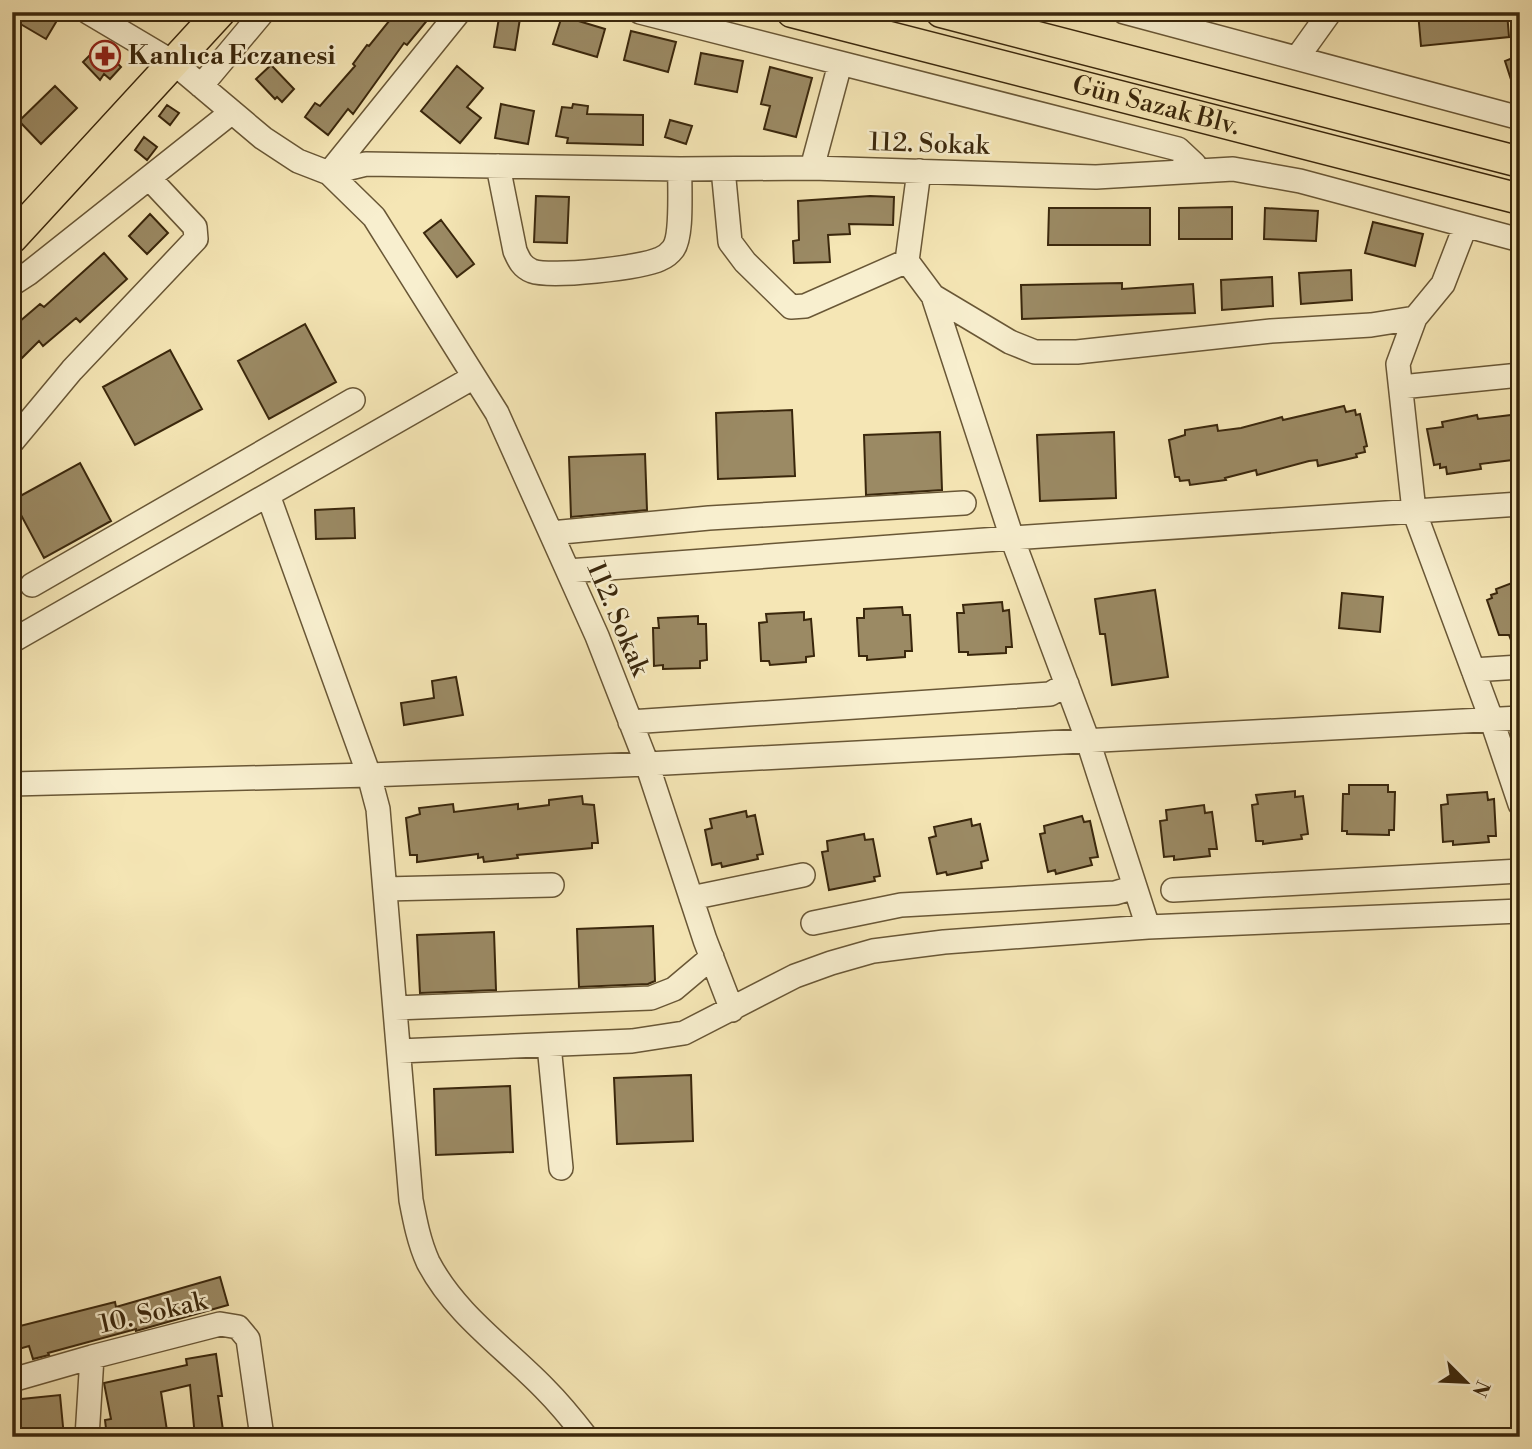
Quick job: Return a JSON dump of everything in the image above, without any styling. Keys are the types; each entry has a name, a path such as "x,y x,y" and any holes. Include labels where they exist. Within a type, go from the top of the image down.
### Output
{"main road":[{"path":"12,238 220,12"},
{"name":"Gün Sazak Blv.","path":"792,12 1520,199"},
{"name":"Gün Sazak Blv.","path":"941,12 1520,162"}],"street":[{"name":"112. Sokak","path":"88,12 174,63 263,138 298,161 329,173 374,217 497,413 597,636 631,722 732,1010"},
{"path":"201,86 263,12"},
{"path":"329,173 459,12"},
{"path":"640,12 1178,149 1194,164 1194,171"},
{"path":"1124,12 1520,118"},
{"path":"1297,58 1329,12"},
{"path":"812,168 840,64"},
{"path":"12,284 232,112"},
{"name":"112. Sokak","path":"329,173 366,164 680,169 812,168 1096,177 1233,169 1291,179 1520,240"},
{"path":"499,166 515,251 526,268 548,273 620,268 659,260 667,255 678,242 680,169"},
{"path":"723,169 730,242 745,262 791,307 805,306 907,261"},
{"path":"919,171 907,261 933,296 1012,538 1088,741 1148,927"},
{"path":"12,442 81,359 196,239 195,227 149,178"},
{"path":"1465,227 1443,284 1415,318 1398,364 1414,511 1520,804"},
{"path":"933,296 989,331 1035,352 1077,352 1271,331 1371,325 1415,318"},
{"path":"1401,387 1520,376"},
{"path":"12,641 474,377"},
{"path":"32,585 353,400"},
{"path":"268,495 379,809 411,1200 418,1236 427,1260 459,1308 545,1388 586,1437"},
{"path":"551,533 709,519 964,503"},
{"path":"568,571 1520,504"},
{"path":"158,512 177,547"},
{"path":"1473,670 1520,667"},
{"path":"631,722 1050,694 1067,684"},
{"path":"12,783 369,775 647,764 1520,718"},
{"path":"1174,890 1520,871"},
{"path":"691,898 803,875"},
{"path":"385,889 552,885"},
{"path":"813,923 901,905 1115,893 1135,887"},
{"path":"399,1051 632,1041 684,1033 795,976 831,963 873,951 944,942 1148,927 1520,911"},
{"path":"396,1008 651,998 674,989 712,957"},
{"path":"549,1045 561,1168"},
{"name":"10. Sokak","path":"12,1381 220,1324 237,1327 248,1339 262,1437"},
{"path":"87,1437 92,1357"}],"building":[{"path":"12,12 62,12 46,39 12,19"},
{"path":"380,12 434,12 407,45 404,43 353,114 348,109 328,135 305,117 315,103 320,106 390,20"},
{"path":"500,12 521,12 515,50 494,47"},
{"path":"1418,12 1507,12 1509,37 1421,46"},
{"path":"562,16 605,29 597,57 553,44"},
{"path":"631,31 676,42 668,72 624,60"},
{"path":"100,45 121,67 110,79 104,74 100,80 83,62"},
{"path":"701,53 743,61 737,92 695,84"},
{"path":"1520,55 1520,98 1517,98 1505,61"},
{"path":"271,65 294,89 282,102 277,97 275,99 256,79"},
{"path":"457,66 483,88 467,107 481,118 460,143 421,111"},
{"path":"770,67 812,78 796,137 764,129 770,106 761,104"},
{"path":"55,86 77,108 41,144 19,121"},
{"path":"501,104 534,111 528,144 495,138"},
{"path":"573,104 588,106 587,114 643,115 643,145 567,143 568,138 556,136 562,107 572,108"},
{"path":"167,105 179,113 170,125 159,116"},
{"path":"670,120 692,126 686,144 665,137"},
{"path":"144,137 157,147 147,160 135,150"},
{"path":"536,196 569,197 567,243 534,242"},
{"path":"894,197 893,225 849,224 850,234 828,235 830,262 794,263 793,241 799,240 798,201"},
{"path":"1232,207 1232,239 1179,239 1179,208"},
{"path":"1049,208 1150,208 1150,245 1048,245"},
{"path":"1265,208 1318,211 1316,241 1264,239"},
{"path":"150,214 168,233 147,254 129,236"},
{"path":"441,220 474,264 457,277 424,233"},
{"path":"1373,222 1423,234 1415,266 1365,253"},
{"path":"104,253 127,279 80,322 76,318 43,346 39,341 12,368 12,328 40,304 44,307"},
{"path":"1351,270 1352,300 1301,304 1299,273"},
{"path":"1272,277 1273,306 1222,310 1221,280"},
{"path":"1122,283 1122,289 1193,284 1195,313 1022,319 1021,285"},
{"path":"305,324 336,382 269,419 238,361"},
{"path":"170,350 202,409 135,445 103,387"},
{"path":"1344,406 1346,412 1355,410 1356,415 1360,414 1367,446 1364,447 1365,452 1356,454 1357,457 1318,466 1317,460 1309,461 1257,475 1256,470 1225,478 1226,480 1190,485 1189,480 1180,481 1179,477 1175,477 1169,440 1185,435 1185,430 1217,425 1218,431 1241,428 1282,417 1283,420"},
{"path":"792,410 795,476 718,479 716,413"},
{"path":"1520,414 1520,459 1480,464 1481,469 1447,474 1446,467 1434,465 1427,429 1443,427 1442,422 1477,415 1478,419"},
{"path":"940,432 942,490 866,495 864,435"},
{"path":"1114,432 1116,498 1040,501 1037,435"},
{"path":"645,454 647,510 571,517 569,457"},
{"path":"80,463 111,521 44,558 13,500"},
{"path":"354,508 355,538 316,539 315,510"},
{"path":"1520,580 1520,653 1516,653 1509,635 1499,635 1487,600 1497,593 1496,589"},
{"path":"1155,590 1168,677 1112,685 1105,634 1100,634 1095,599"},
{"path":"1342,593 1383,597 1380,632 1339,628"},
{"path":"1002,602 1003,611 1009,610 1012,647 1006,647 1006,653 968,655 968,652 959,652 957,613 964,613 963,605"},
{"path":"902,607 903,615 910,615 912,651 905,651 905,657 867,660 867,656 859,656 857,618 864,618 864,609"},
{"path":"804,612 804,620 811,619 814,656 806,657 806,662 770,665 769,661 761,661 759,623 767,622 766,614"},
{"path":"698,616 698,624 706,624 707,660 700,661 700,668 663,669 663,665 654,666 653,628 659,628 658,618"},
{"path":"456,677 463,715 404,725 401,703 434,698 432,681"},
{"path":"1349,785 1388,785 1388,792 1395,792 1394,830 1389,830 1389,835 1347,834 1347,831 1342,831 1343,794 1349,794"},
{"path":"1295,791 1295,797 1303,796 1308,834 1301,835 1302,839 1263,844 1263,841 1256,841 1252,805 1258,804 1256,795"},
{"path":"1487,792 1488,800 1494,799 1496,836 1488,836 1489,842 1453,845 1453,841 1443,842 1441,805 1448,804 1447,795"},
{"path":"582,796 583,804 594,805 598,843 592,843 592,848 517,855 518,858 484,862 483,857 478,858 478,854 417,862 417,855 410,855 406,818 420,814 419,808 453,804 454,812 518,804 518,809 549,805 549,800"},
{"path":"1204,805 1205,813 1212,812 1217,849 1209,849 1210,856 1174,860 1174,856 1164,857 1160,821 1167,820 1166,810"},
{"path":"746,811 747,817 755,815 763,854 757,855 758,859 722,867 721,863 712,865 705,830 712,828 710,819"},
{"path":"1082,816 1084,822 1090,821 1098,857 1090,858 1092,865 1056,874 1055,870 1048,872 1040,834 1045,833 1044,826"},
{"path":"971,819 972,826 980,824 988,860 981,862 982,868 947,875 946,872 937,874 929,838 936,836 934,827"},
{"path":"864,834 865,840 873,839 880,876 874,877 875,881 829,890 822,852 828,851 827,841"},
{"path":"653,926 655,981 648,984 579,987 577,929"},
{"path":"494,932 496,990 420,993 417,935"},
{"path":"691,1075 693,1141 617,1144 614,1078"},
{"path":"510,1086 513,1152 436,1155 434,1089"},
{"path":"220,1277 228,1305 33,1359 29,1346 12,1351 12,1328 115,1302 116,1307"},
{"path":"216,1354 224,1437 195,1437 190,1385 161,1392 168,1437 107,1437 105,1420 111,1419 104,1383 187,1365 186,1359"},
{"path":"60,1395 64,1437 12,1437 12,1400"}],"place":[{"name":"Kanlıca Eczanesi","path":"105,56"}]}
